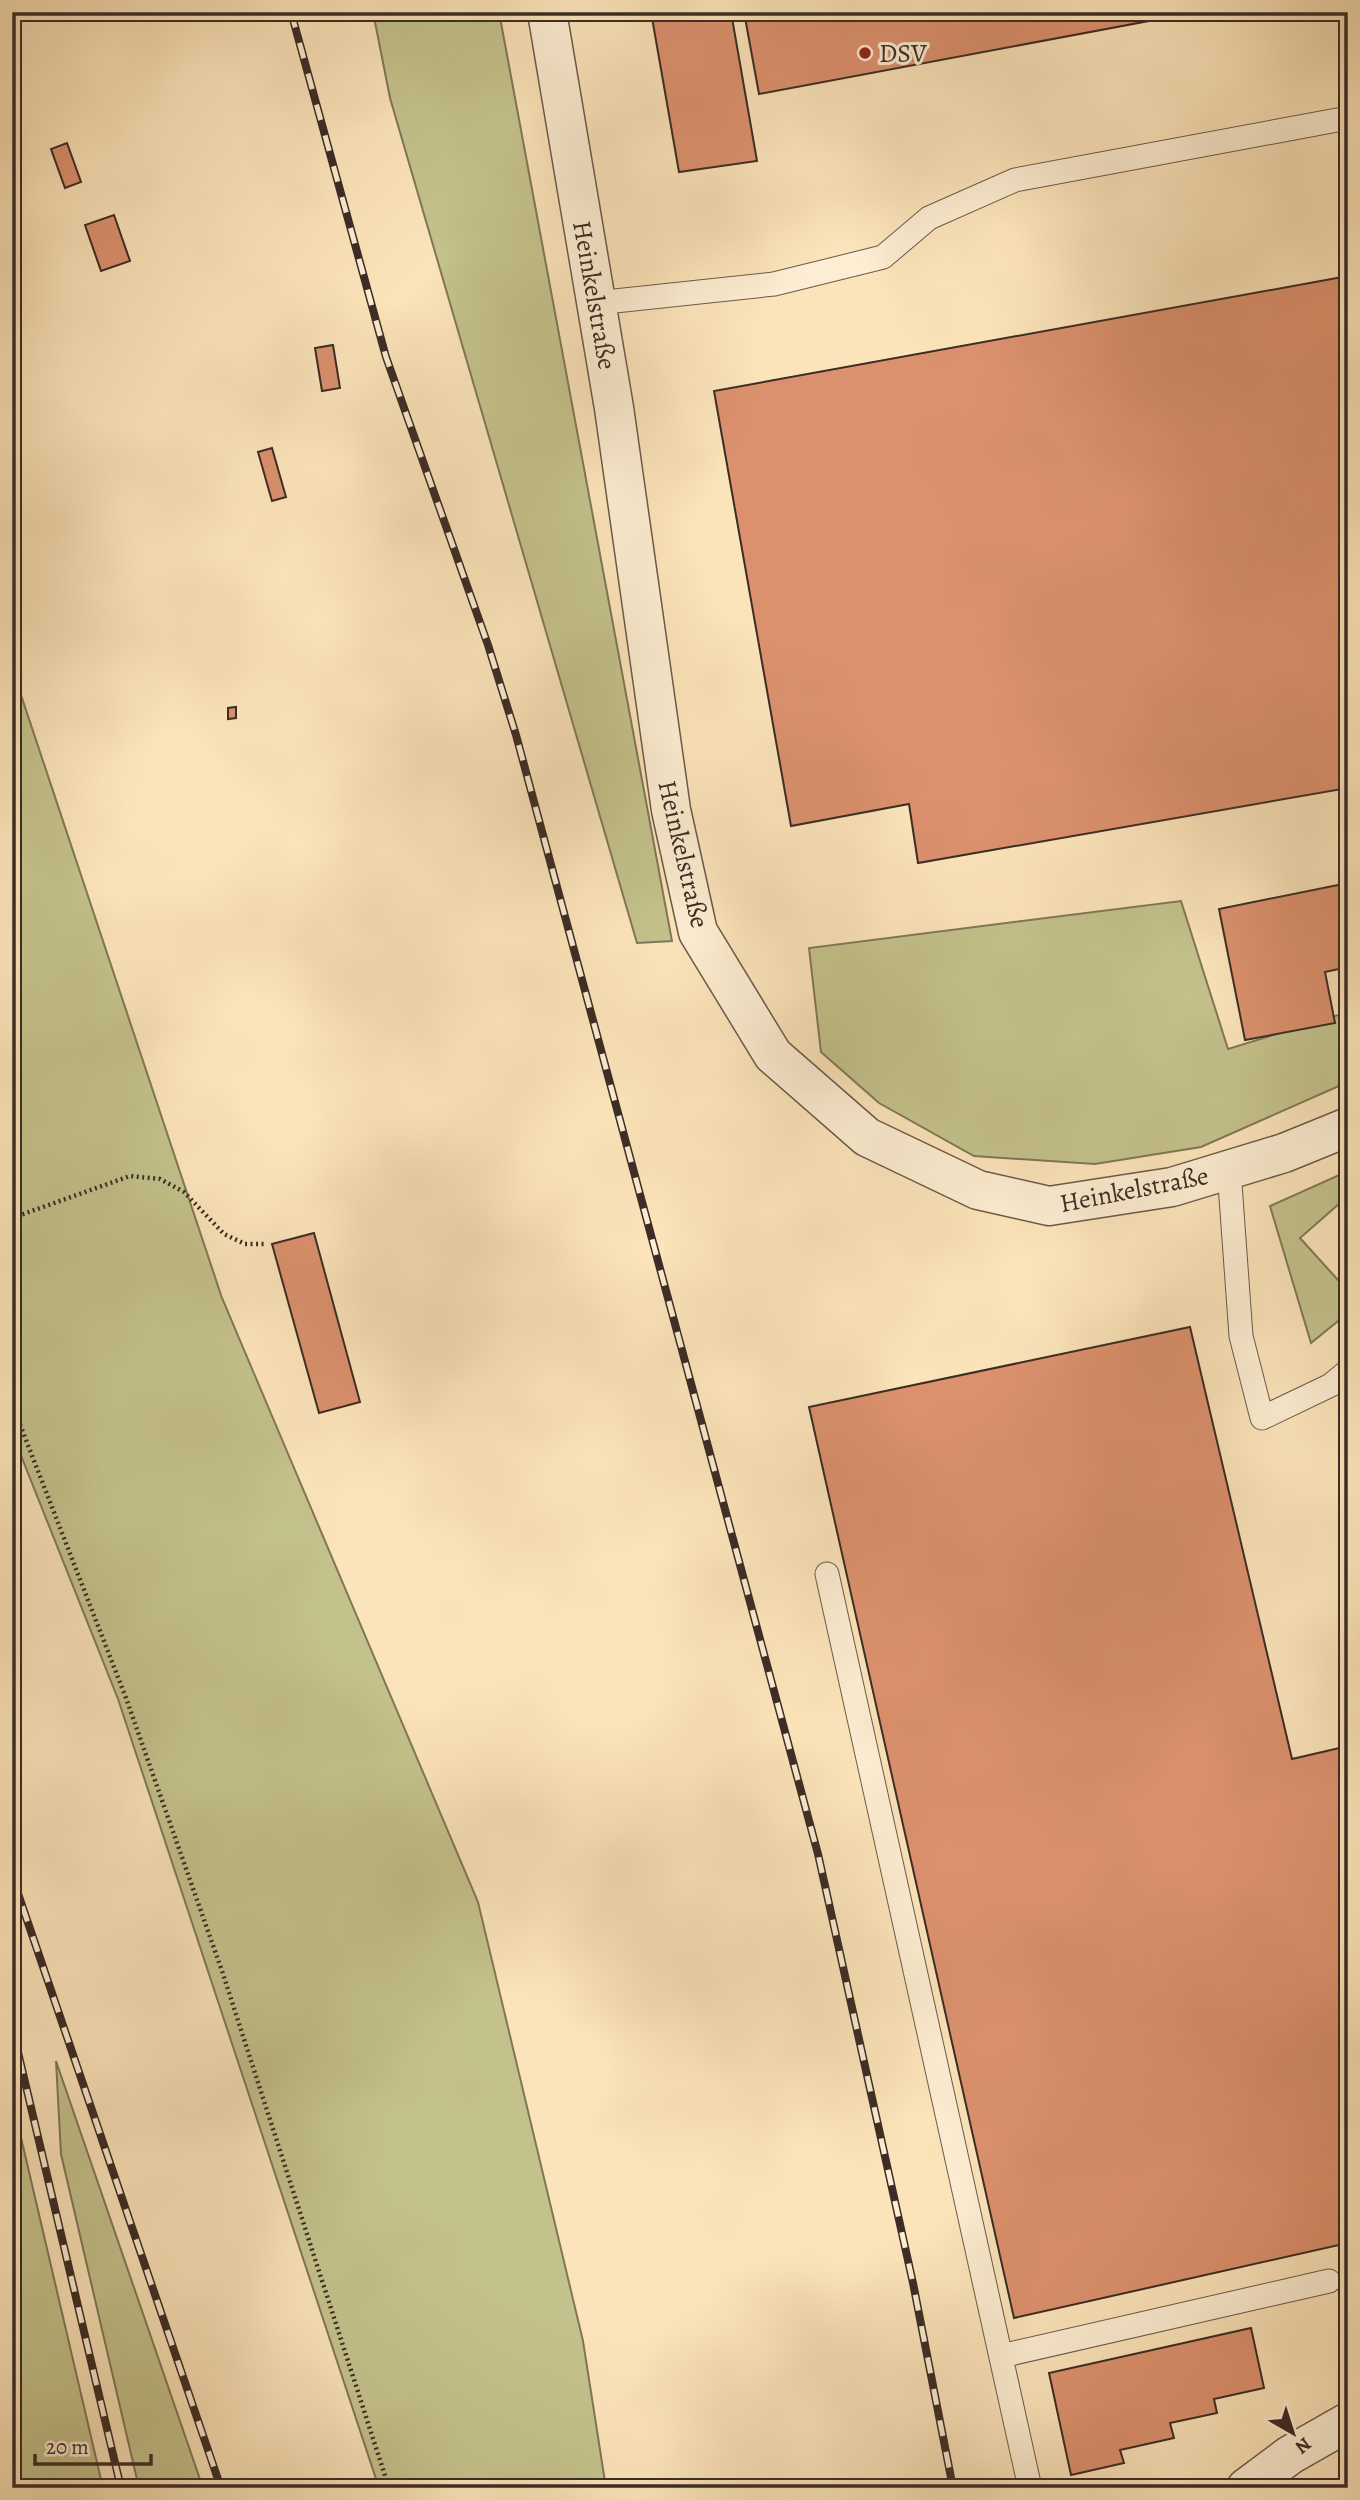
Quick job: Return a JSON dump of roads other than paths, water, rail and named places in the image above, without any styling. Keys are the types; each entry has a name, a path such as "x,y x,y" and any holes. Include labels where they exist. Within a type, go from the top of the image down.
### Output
{"street":[{"name":"Heinkelstraße","path":"547,12 614,408 671,810 698,932 773,1055 867,1138 978,1190 1049,1206 1172,1187 1284,1153 1348,1127"},
{"path":"1245,2488 1290,2455 1348,2422"}],"lane":[{"path":"596,303 774,284 883,257 929,218 1015,180 1348,118"},
{"path":"1229,1170 1241,1336 1262,1418 1331,1385 1348,1371"},
{"path":"827,1574 1030,2488"},
{"path":"1001,2356 1329,2281"}],"railway":[{"path":"291,12 386,357 488,645 516,735 818,1854 913,2283 953,2488"},
{"path":"12,1876 221,2488"},
{"path":"12,2027 121,2488"}],"place":[{"name":"DSV","path":"865,53"}]}
